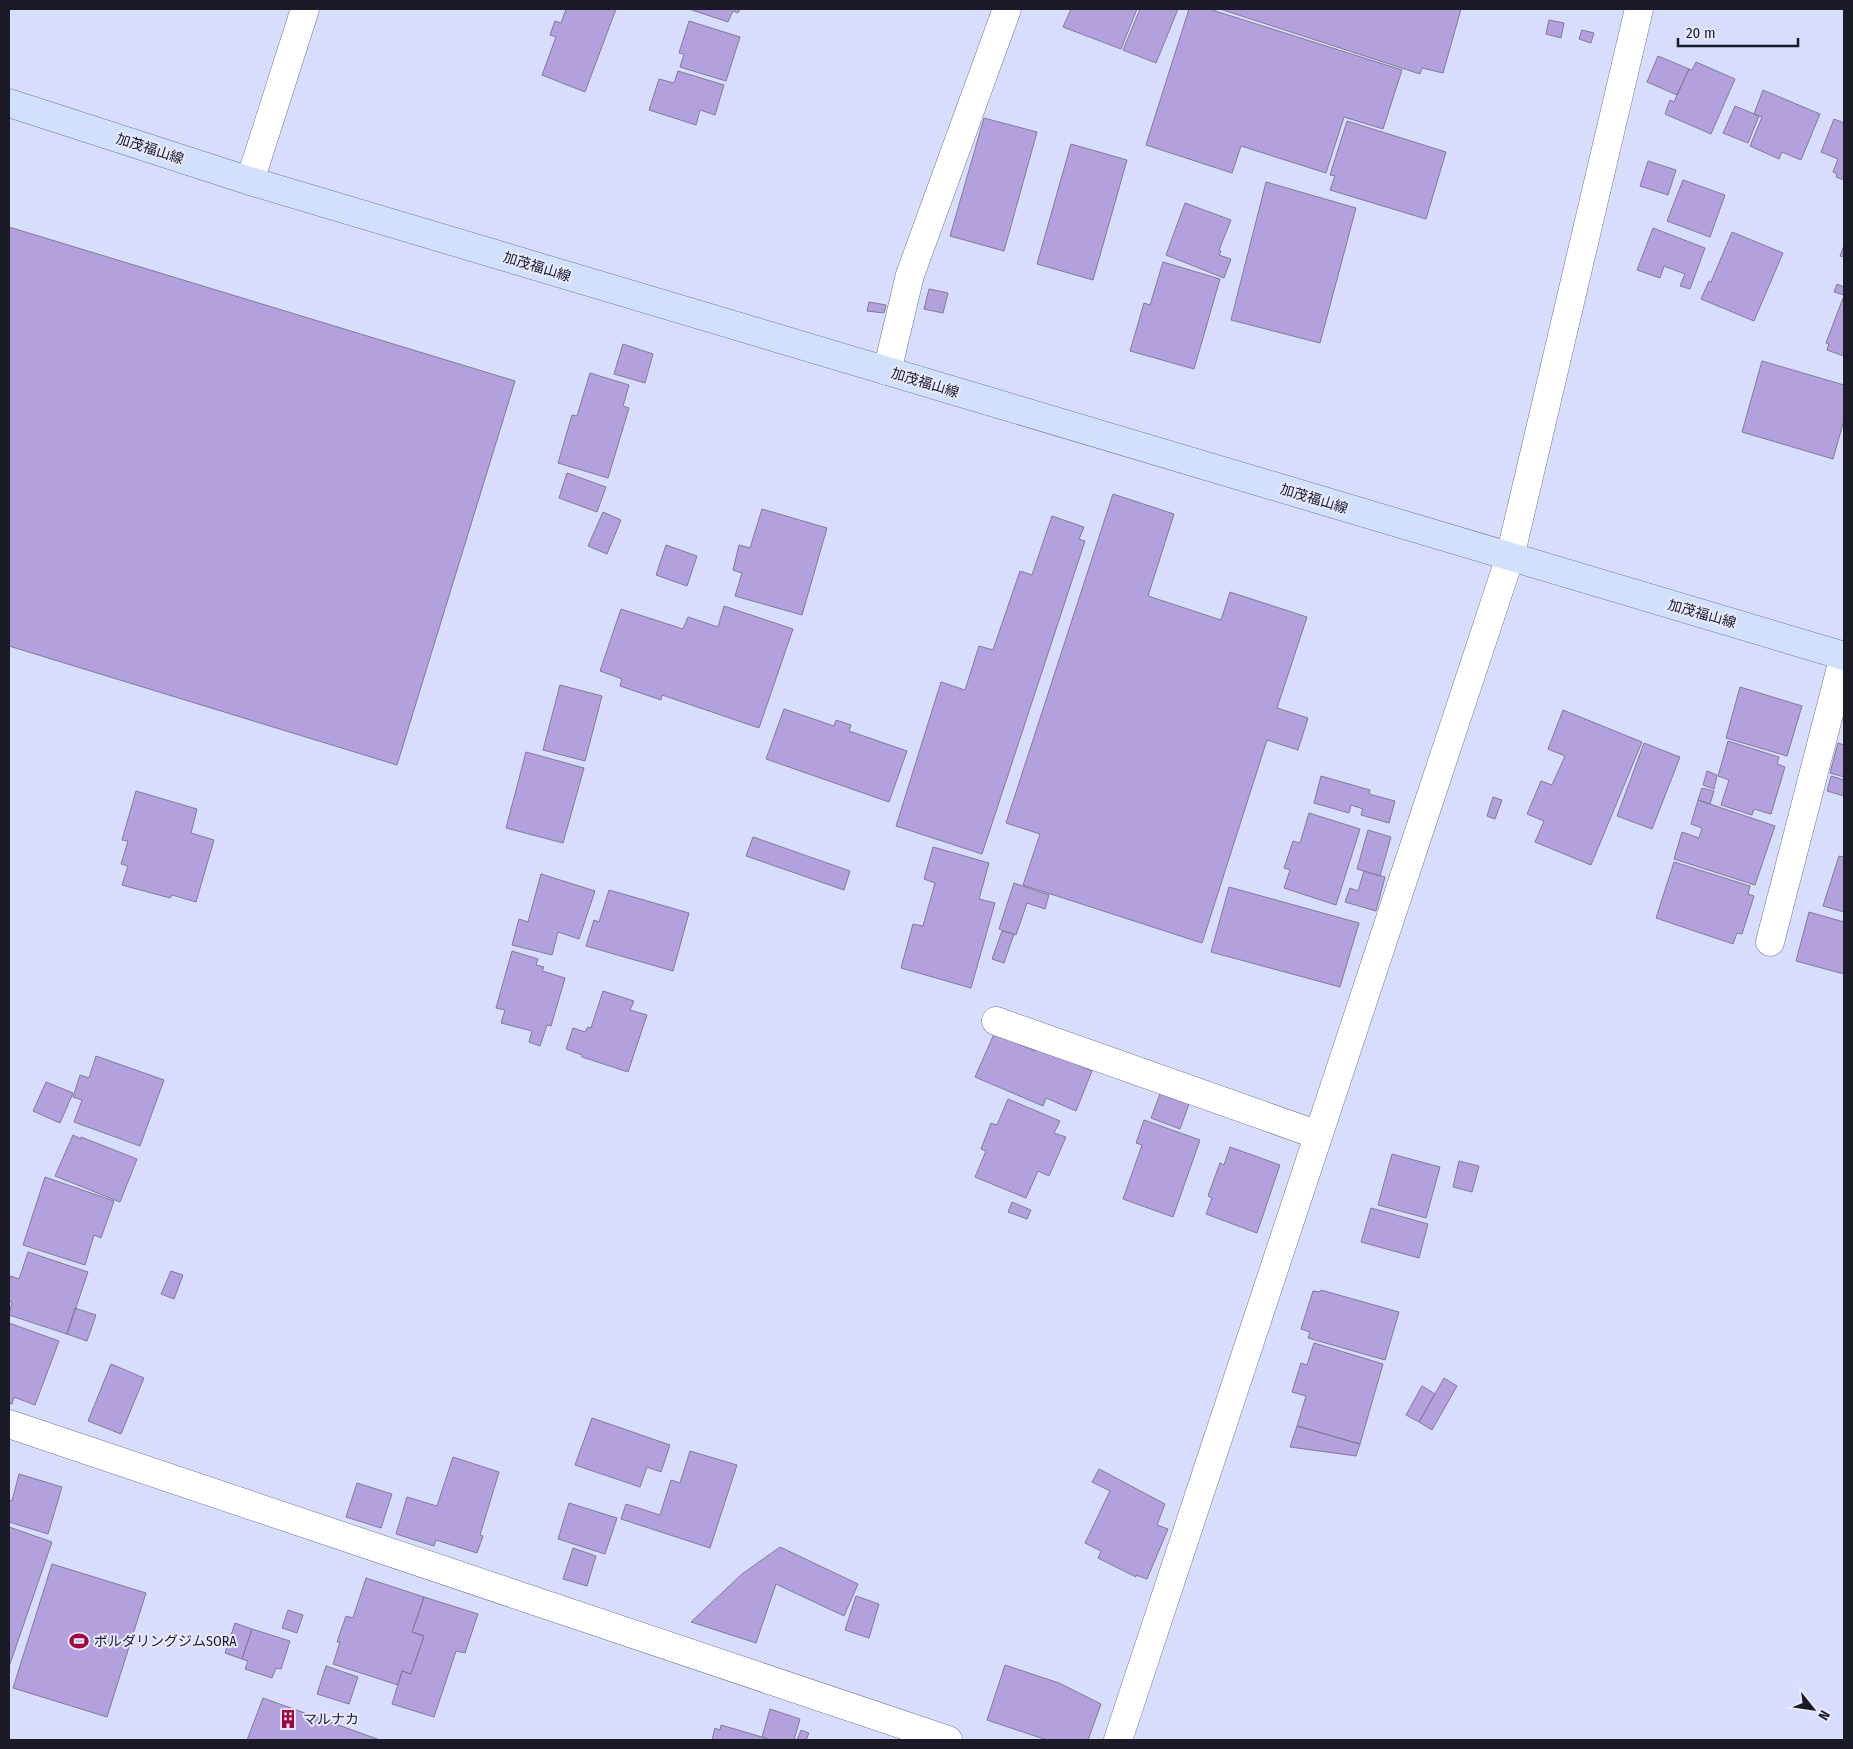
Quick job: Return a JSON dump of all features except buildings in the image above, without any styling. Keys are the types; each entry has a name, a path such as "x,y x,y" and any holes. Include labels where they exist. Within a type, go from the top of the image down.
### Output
{"main road":[{"name":"加茂福山線","path":"9,103 250,181 1844,656"}],"street":[{"path":"250,181 305,9"},
{"path":"887,371 910,275 1007,9"},
{"path":"1118,1740 1510,557 1639,9"},
{"path":"1770,942 1844,656"},
{"path":"996,1021 1318,1135"},
{"path":"9,1424 948,1740"}],"place":[{"name":"ボルダリングジムSORA","path":"79,1641"},
{"name":"マルナカ","path":"288,1719"}]}
